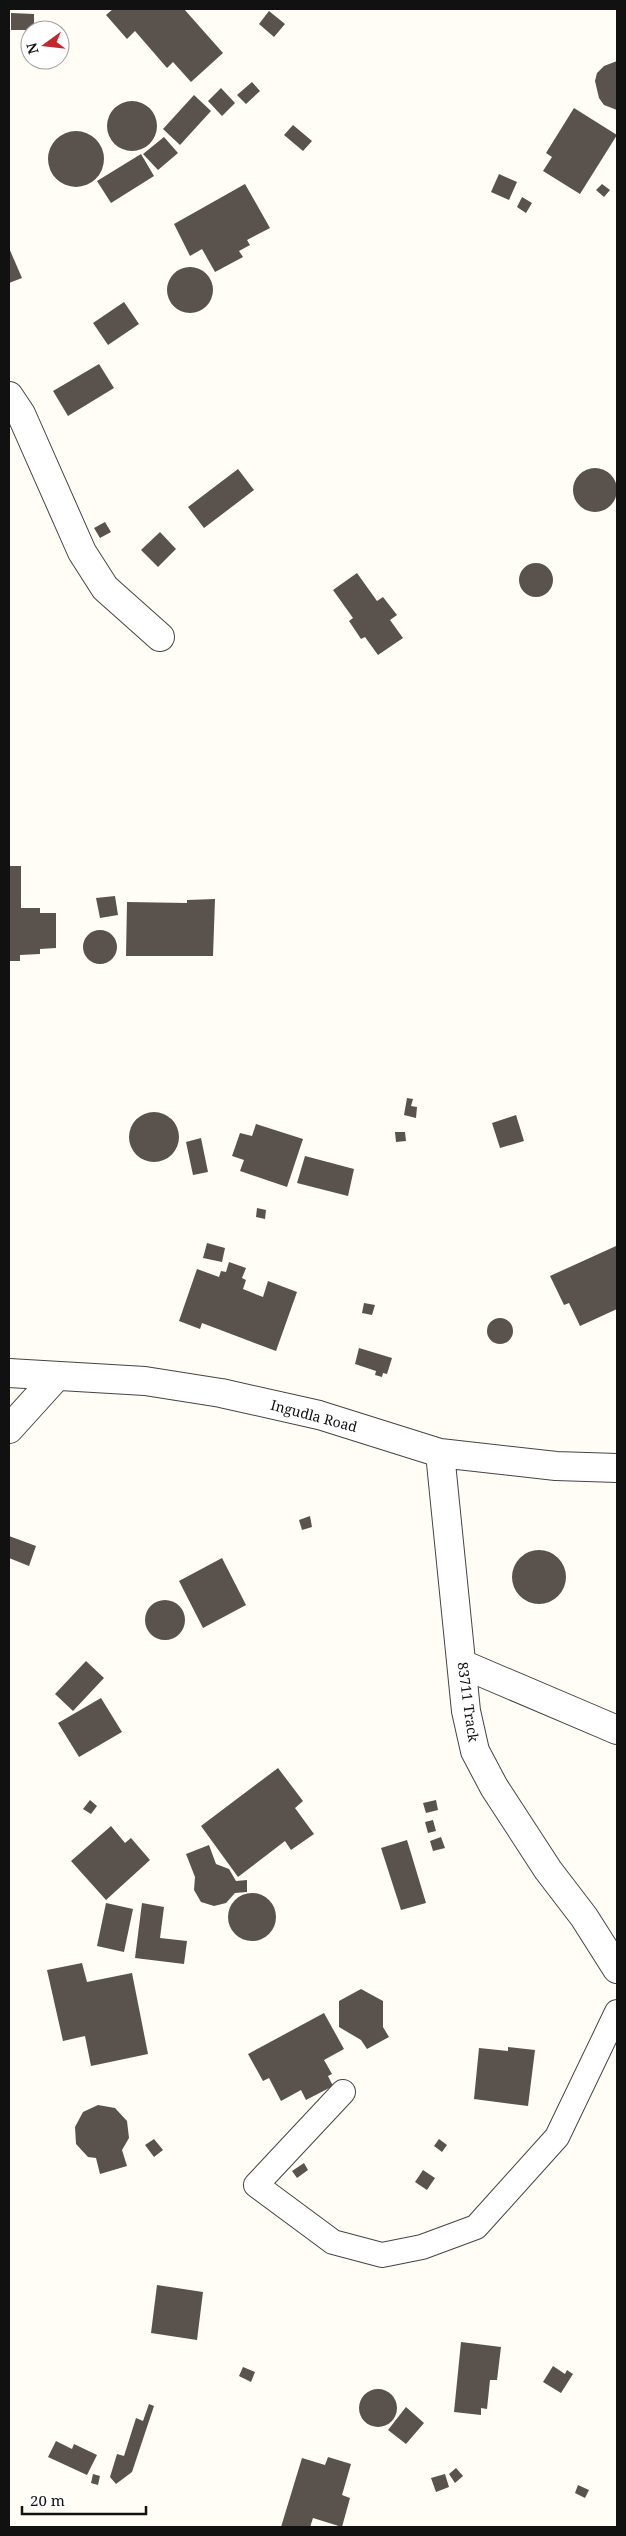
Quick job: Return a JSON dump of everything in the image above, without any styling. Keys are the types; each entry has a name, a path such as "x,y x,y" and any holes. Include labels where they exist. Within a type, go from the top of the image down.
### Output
{"street":[{"path":"9,396 21,414 56,498 82,552 105,588 160,637"},
{"name":"Ingudla Road","path":"9,1373 145,1381 221,1394 319,1415 440,1453 556,1466 617,1468"},
{"path":"9,1430 57,1376"},
{"name":"83711 Track","path":"440,1453 466,1710 475,1751 494,1787 542,1862 584,1917 617,1969"},
{"path":"462,1664 617,1730"}],"lane":[{"path":"343,2092 256,2186 333,2242 382,2255 422,2247 476,2227 557,2138 617,2012"}],"building":[{"path":"113,9 184,9 223,53 191,82 173,62 167,68 135,31 127,39 106,15"},
{"path":"269,11 285,24 274,37 259,24"},
{"path":"11,13 34,14 34,20 20,20 20,30 11,30"},
{"path":"617,61 617,110 604,105 599,98 595,81 597,73 604,66"},
{"path":"252,82 260,91 246,104 237,95"},
{"path":"221,88 235,103 222,116 208,101"},
{"path":"194,95 211,111 180,145 163,129"},
{"path":"127,101 137,101 150,108 157,121 157,131 150,144 137,151 127,151 118,147 111,140 107,131 107,121 111,112 118,105"},
{"path":"574,108 617,135 580,194 543,171 552,157 546,153"},
{"path":"293,125 312,141 303,151 284,135"},
{"path":"71,131 81,131 96,139 102,148 104,159 102,170 96,179 81,187 71,187 60,182 53,175 48,164 48,154 53,143 60,136"},
{"path":"164,137 178,153 158,170 143,154"},
{"path":"141,154 154,176 111,203 97,181"},
{"path":"499,174 517,182 509,200 491,192"},
{"path":"245,184 270,228 247,240 250,245 239,251 243,257 215,272 202,249 190,256 174,224"},
{"path":"602,184 610,190 604,197 596,190"},
{"path":"522,197 532,203 526,213 517,207"},
{"path":"9,248 22,278 9,283"},
{"path":"185,267 195,267 209,277 213,290 209,303 203,309 195,313 185,313 171,303 167,295 167,285 177,271"},
{"path":"124,302 139,324 108,345 93,323"},
{"path":"99,364 114,388 68,416 53,391"},
{"path":"595,468 607,472 613,478 617,490 613,502 607,508 595,512 583,508 577,502 573,490 577,478 583,472"},
{"path":"238,469 254,490 204,528 188,507"},
{"path":"105,522 111,532 100,538 94,528"},
{"path":"160,532 176,549 158,567 141,550"},
{"path":"536,563 543,564 548,568 552,573 552,587 548,592 543,596 536,597 529,596 524,592 520,587 519,580 520,573 524,568 529,564"},
{"path":"357,573 377,601 383,597 397,615 390,620 403,638 378,655 365,637 361,639 349,621 353,618 333,590"},
{"path":"9,866 21,866 21,908 40,908 40,913 56,913 56,948 40,949 40,954 20,955 20,961 9,961"},
{"path":"115,896 118,915 100,918 96,898"},
{"path":"215,899 213,956 126,956 127,902 187,903 187,900"},
{"path":"100,930 112,935 117,947 112,959 100,964 88,959 83,947 88,935"},
{"path":"407,1098 413,1099 411,1106 417,1107 416,1118 404,1115"},
{"path":"159,1112 172,1119 178,1127 178,1147 172,1155 164,1161 149,1162 136,1155 130,1147 129,1132 136,1119 144,1113"},
{"path":"516,1115 524,1141 500,1148 492,1123"},
{"path":"256,1124 303,1139 287,1187 240,1171 244,1160 232,1156 240,1133 252,1136"},
{"path":"395,1132 405,1132 406,1141 396,1142"},
{"path":"201,1138 208,1172 193,1175 186,1142"},
{"path":"305,1156 354,1169 348,1196 297,1183"},
{"path":"257,1208 266,1210 265,1219 256,1217"},
{"path":"207,1243 225,1248 222,1262 203,1258"},
{"path":"616,1246 617,1309 580,1326 569,1303 564,1305 550,1276"},
{"path":"229,1262 246,1268 242,1278 246,1280 243,1289 263,1297 268,1281 297,1292 276,1351 202,1323 200,1329 179,1321 197,1269 219,1277 221,1271 226,1272"},
{"path":"364,1303 375,1305 372,1315 362,1313"},
{"path":"500,1318 509,1322 513,1331 509,1340 500,1344 491,1340 487,1331 491,1322"},
{"path":"359,1348 392,1358 387,1374 383,1373 382,1377 375,1375 376,1371 355,1364"},
{"path":"310,1516 312,1527 302,1530 299,1520"},
{"path":"9,1536 36,1546 29,1566 9,1558"},
{"path":"534,1550 544,1550 554,1554 562,1562 566,1577 562,1592 554,1600 544,1604 534,1604 524,1600 516,1592 512,1582 512,1572 516,1562 524,1554"},
{"path":"222,1558 246,1605 203,1628 179,1581"},
{"path":"169,1600 176,1603 182,1609 185,1620 184,1628 176,1637 169,1640 161,1640 154,1637 146,1628 145,1616 148,1609 157,1601"},
{"path":"86,1661 104,1678 73,1711 55,1694"},
{"path":"101,1698 122,1732 79,1757 58,1723"},
{"path":"278,1768 303,1801 295,1808 314,1834 291,1850 285,1841 238,1877 201,1826"},
{"path":"90,1800 97,1806 91,1814 83,1809"},
{"path":"436,1800 438,1810 426,1813 423,1803"},
{"path":"433,1820 436,1831 428,1833 425,1822"},
{"path":"111,1826 125,1843 131,1838 150,1860 106,1900 71,1861"},
{"path":"441,1837 445,1848 433,1851 430,1841"},
{"path":"407,1840 426,1903 401,1910 381,1848"},
{"path":"209,1845 216,1864 229,1869 236,1881 247,1880 247,1892 235,1893 226,1903 214,1906 201,1902 194,1890 195,1877 186,1854"},
{"path":"252,1893 261,1895 269,1900 274,1908 276,1917 274,1926 269,1934 261,1939 252,1941 243,1939 235,1934 230,1926 228,1917 230,1908 235,1900 243,1895"},
{"path":"106,1903 133,1909 124,1952 97,1946"},
{"path":"142,1903 164,1907 160,1938 187,1941 184,1964 135,1958"},
{"path":"82,1963 87,1982 132,1973 148,2054 91,2066 85,2036 63,2041 47,1970"},
{"path":"361,1989 383,2001 383,2027 389,2037 367,2049 361,2040 339,2027 339,2001"},
{"path":"324,2013 344,2049 324,2060 332,2074 328,2076 333,2086 306,2100 301,2090 281,2101 269,2078 263,2081 248,2054"},
{"path":"508,2047 535,2050 528,2106 474,2099 479,2048 508,2051"},
{"path":"98,2105 115,2108 127,2121 129,2138 122,2150 127,2166 100,2174 96,2158 88,2157 76,2144 75,2127 83,2112"},
{"path":"154,2139 163,2150 154,2157 145,2145"},
{"path":"439,2139 447,2145 442,2152 434,2146"},
{"path":"304,2163 308,2170 297,2178 292,2171"},
{"path":"423,2170 435,2178 427,2190 415,2182"},
{"path":"157,2285 203,2292 197,2340 151,2333"},
{"path":"461,2342 501,2347 497,2380 490,2380 487,2409 481,2408 481,2415 454,2412"},
{"path":"553,2366 565,2374 567,2370 573,2374 561,2393 543,2382"},
{"path":"243,2367 255,2372 251,2382 239,2376"},
{"path":"378,2389 385,2390 391,2395 396,2401 396,2415 391,2421 385,2426 378,2427 371,2426 365,2421 360,2415 359,2408 360,2401 365,2395 371,2390"},
{"path":"149,2404 154,2406 132,2472 116,2484 110,2477 117,2454 124,2456 136,2418 143,2421"},
{"path":"406,2407 424,2423 406,2444 388,2430"},
{"path":"56,2441 72,2449 74,2444 97,2455 87,2475 48,2457"},
{"path":"328,2457 351,2464 342,2495 350,2498 342,2527 313,2518 310,2527 281,2527 302,2458 325,2465"},
{"path":"456,2468 463,2476 455,2483 449,2474"},
{"path":"93,2474 100,2476 98,2485 91,2483"},
{"path":"445,2474 449,2487 436,2492 431,2478"},
{"path":"578,2485 589,2490 585,2498 575,2493"}]}
